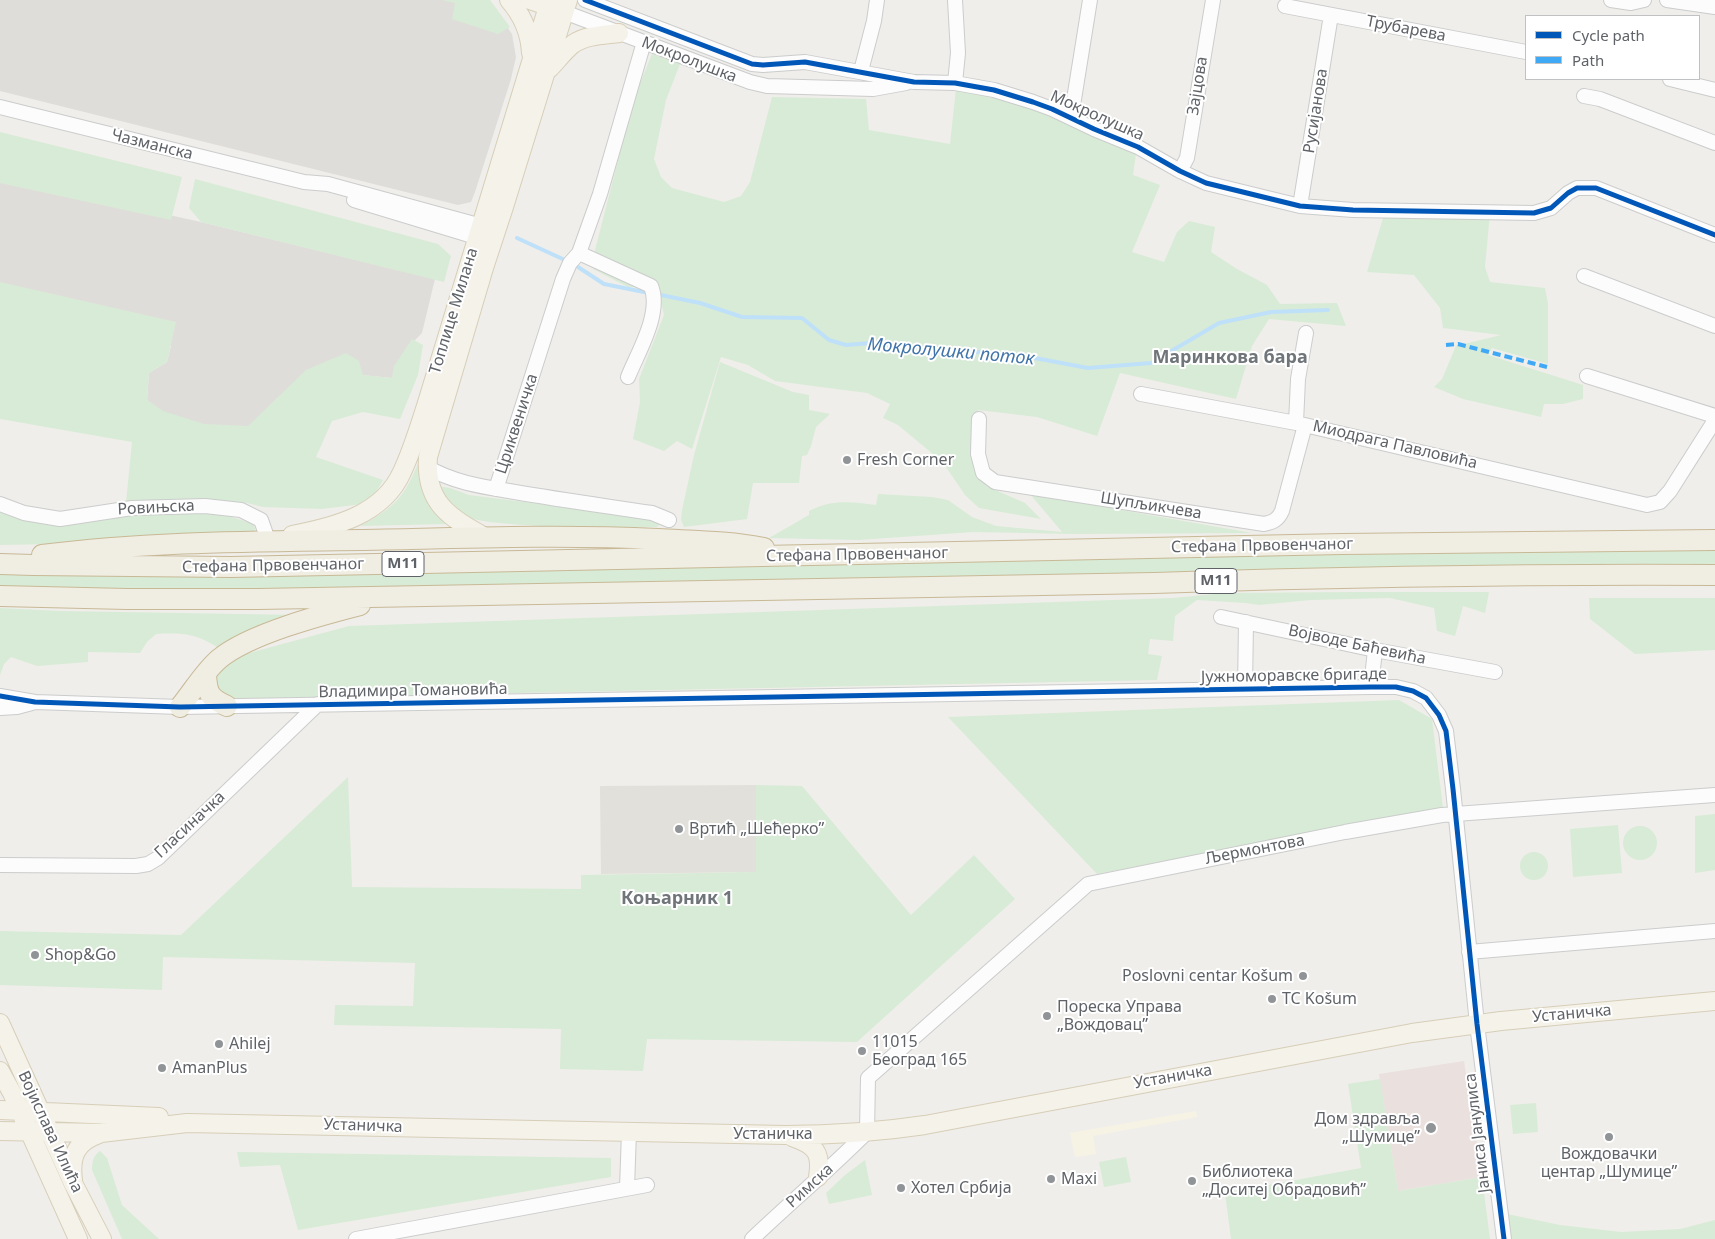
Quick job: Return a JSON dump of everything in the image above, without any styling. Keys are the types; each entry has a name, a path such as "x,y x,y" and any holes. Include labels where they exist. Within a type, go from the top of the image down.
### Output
{"highway":[{"path":"0,562 108,548 268,540 485,537 600,537 709,542 748,545 805,556"},
{"name":"Стефана Првовенчаног","path":"0,562 182,567 1352,544 1715,540"},
{"name":"Стефана Првовенчаног","path":"0,596 126,599 386,597 1256,580 1635,574 1715,575"},
{"path":"180,707 219,659 235,648 332,612 386,597"},
{"path":"206,674 208,691 211,697 227,706"}],"main road":[{"path":"509,0 525,23 530,40 531,60"},
{"name":"Мокролушка","path":"530,0 558,5"},
{"name":"Топлице Милана","path":"268,540 331,526 370,509 389,492 402,473 434,409 487,234 531,60 558,5"},
{"name":"Топлице Милана","path":"487,234 545,74 558,5"},
{"path":"545,74 574,43 586,38 619,33"},
{"name":"Топлице Милана","path":"434,409 428,467 433,494 442,508 458,522 485,537"},
{"name":"Устаничка","path":"0,1131 101,1133 187,1123 828,1135 925,1124 1360,1043 1477,1024 1715,1001"},
{"name":"Војислава Илића","path":"0,1024 73,1183 102,1239"},
{"name":"Војислава Илића","path":"0,1071 78,1239"},
{"name":"Устаничка","path":"0,1110 159,1117 187,1123"},
{"path":"73,1183 73,1159 77,1150 88,1138 101,1133"},
{"path":"785,1135 812,1146 819,1158 818,1177"}],"street":[{"name":"Мокролушка","path":"585,0 752,64 805,62 914,82"},
{"path":"860,71 874,20 877,0"},
{"path":"955,0 958,53 955,83"},
{"path":"1071,118 1090,0"},
{"name":"Зајцова","path":"1180,171 1188,153 1212,0"},
{"path":"1611,0 1639,4"},
{"path":"1667,0 1715,7"},
{"name":"Мокролушка","path":"558,5 619,33 739,79 766,86 873,88 914,82 955,83 982,87 1017,96 1138,147 1180,171 1206,183 1300,206 1318,209 1369,211 1534,213 1551,208 1568,193 1582,187 1596,188 1715,235"},
{"name":"Трубарева","path":"1285,6 1525,52"},
{"name":"Русијанова","path":"1300,206 1332,15"},
{"name":"Цриквеничка","path":"644,42 600,194 579,253 570,262 563,279 496,488 652,513 669,520"},
{"path":"1674,80 1715,90"},
{"path":"1584,96 1600,99 1715,143"},
{"name":"Чазманска","path":"0,107 304,182 328,184 487,234"},
{"path":"579,253 652,286 655,298 653,316 628,377"},
{"path":"1584,276 1715,326"},
{"name":"Шупљикчева","path":"979,419 978,454 983,473 995,482 1264,524 1272,522 1279,517 1282,511 1300,424 1298,379 1306,333"},
{"path":"1587,376 1715,416"},
{"name":"Миодрага Павловића","path":"1141,394 1300,424 1647,504 1660,502 1670,492 1715,420"},
{"path":"428,467 446,477 496,488"},
{"name":"Ровињска","path":"0,504 24,513 60,519 132,508 225,507 241,510 261,520 268,540"},
{"name":"Војводе Баћевића","path":"1221,617 1375,650 1494,672"},
{"path":"1244,689 1246,622"},
{"path":"1371,687 1375,650"},
{"name":"Јужноморавске бригаде","path":"827,697 1371,687 1396,687 1413,691 1426,698 1439,715 1446,732 1477,1024"},
{"name":"Владимира Томановића","path":"0,696 35,702 180,707 827,697"},
{"name":"Владимира Томановића","path":"0,708 17,708 35,702"},
{"name":"Гласиначка","path":"0,865 136,866 148,864 158,858 318,704"},
{"name":"Љермонтова","path":"867,1132 868,1078 1088,884 1345,832 1456,814 1715,795"},
{"path":"1469,952 1715,930"},
{"name":"Јаниса Јанулиса","path":"1477,1024 1504,1239"},
{"path":"627,1188 629,1132"},
{"name":"Римска","path":"752,1239 818,1177 837,1162 867,1132"},
{"path":"356,1239 647,1185"}],"shaded area":[{"path":"0,0 486,0 489,1 512,34 516,57 511,79 475,192 471,202 458,205 0,91"},
{"path":"0,178 201,222 435,279 422,333 408,347 392,378 361,375 241,437 175,425 147,400 149,373 167,362 171,346 161,337 0,307"},
{"name":"Вртић „Шећерко”","path":"756,785 757,872 601,874 600,786"},
{"name":"Дом здравља „Шумице”","path":"1464,1061 1482,1177 1398,1191 1379,1074"},
{"path":"1196,1111 1197,1117 1093,1136 1096,1154 1075,1157 1070,1133"}],"green space":[{"path":"442,0 490,0 510,27 498,34 452,19 455,3"},
{"path":"652,54 680,64 666,100 654,159 661,177 672,188 724,202 741,196 750,182 772,97 866,99 869,130 950,144 956,88 994,95 1029,107 1136,154 1133,175 1160,185 1132,252 1164,262 1177,232 1189,221 1215,227 1211,252 1267,285 1280,304 1337,303 1346,326 1269,319 1252,346 1236,399 1120,373 1097,436 1037,417 978,410 976,449 979,466 986,486 1025,503 1041,519 979,508 965,495 946,467 934,455 898,425 883,418 890,404 867,393 775,381 748,365 721,357 692,449 677,441 664,451 633,439 640,402 639,379 664,315 658,288 628,287 593,269 594,254 634,98"},
{"path":"0,132 182,177 171,220 0,183"},
{"path":"195,179 438,244 451,256 444,282 201,222 189,208"},
{"path":"1385,211 1490,213 1485,267 1490,282 1545,288 1548,304 1548,364 1492,348 1488,355 1583,385 1583,399 1563,404 1544,404 1541,417 1463,399 1434,387 1442,379 1456,346 1501,335 1443,328 1440,308 1414,275 1367,272"},
{"path":"0,282 176,322 167,362 149,373 147,400 163,411 204,424 248,426 306,370 346,353 359,361 363,375 392,378 394,366 412,339 423,345 418,375 400,419 363,412 332,421 316,457 383,480 376,492 362,504 322,509 263,507 247,503 219,501 126,502 132,442 0,419"},
{"path":"720,362 793,392 809,395 809,410 830,414 816,427 807,455 802,456 799,483 753,483 747,519 684,527 681,520 682,510 694,455"},
{"path":"419,461 426,496 433,509 447,524 360,526 382,513 397,500 403,493"},
{"path":"437,486 450,488 469,495 658,519 660,524 657,527 583,527 490,522 468,518 455,512"},
{"path":"878,494 932,497 948,500 972,517 996,526 1062,532 1030,494 1252,533 1075,534 973,532 859,540 769,538 809,515 809,511 818,507 842,502 876,505"},
{"path":"0,512 19,519 48,525 66,526 117,515 159,513 222,514 254,524 255,531 251,533 59,544 0,545"},
{"path":"1608,548 1715,550 1715,565 140,592 0,588 0,574"},
{"path":"1489,592 1485,613 1463,606 1455,636 1437,631 1434,608 1390,598 1311,600 1259,605 1197,600 1175,616 1173,641 1150,639 1148,654 1162,656 1157,680 223,699 214,692 213,674 227,659 349,626 1173,598 1226,593"},
{"path":"1589,598 1715,598 1715,650 1635,654 1590,619"},
{"path":"0,608 60,611 300,615 217,647 195,636 156,634 147,642 140,653 88,652 88,662 37,666 11,657 4,664 0,675"},
{"path":"1399,700 1432,719 1443,808 1097,874 948,717"},
{"path":"348,777 352,887 581,889 581,875 756,872 756,785 802,786 911,915 974,855 1015,899 857,1042 647,1039 643,1071 560,1069 561,1029 334,1025 335,1005 413,1006 415,963 163,957 162,990 0,985 0,931 181,935"},
{"path":"1715,814 1715,870 1695,873 1695,816"},
{"path":"1618,825 1622,873 1573,877 1570,829"},
{"path":"1640,826 1652,831 1657,843 1652,855 1640,860 1628,855 1623,843 1628,831"},
{"path":"1534,852 1544,856 1548,866 1544,876 1534,880 1524,876 1520,866 1524,856"},
{"path":"1380,1079 1398,1191 1482,1177 1490,1239 1231,1239 1225,1193 1361,1168 1348,1084"},
{"path":"1536,1103 1538,1132 1513,1134 1510,1105"},
{"path":"100,1151 107,1158 122,1205 159,1239 122,1239 92,1170 94,1157"},
{"path":"237,1152 611,1158 611,1177 298,1230 280,1165 240,1167"},
{"path":"1126,1157 1131,1182 1104,1187 1099,1162"},
{"path":"865,1160 872,1195 829,1204 826,1193"},
{"path":"1507,1214 1560,1225 1621,1232 1680,1229 1715,1220 1715,1239 1510,1239"}],"waterway":[{"name":"Мокролушки поток","path":"517,238 567,261"},
{"name":"Мокролушки поток","path":"578,267 604,284 649,293"},
{"name":"Мокролушки поток","path":"656,294 700,303 742,317 802,318 829,340 846,345 871,343 1024,356 1088,368 1151,363 1219,323 1271,312 1328,310"}],"marked path":[{"path":"1446,345 1458,344 1547,367"}],"cycle path":[{"path":"585,0 752,64 805,62 914,82 955,83 994,90 1052,109 1138,147 1180,171 1206,183 1300,206 1353,210 1534,213 1551,208 1568,193 1577,188 1596,188 1715,235"},
{"path":"0,696 35,702 180,707 1371,687 1396,687 1413,691 1426,698 1439,715 1446,731 1477,1024 1504,1239"}],"place":[{"name":"Fresh Corner","path":"847,460"},
{"name":"Вртић „Шећерко”","path":"679,829"},
{"name":"Shop&Go","path":"35,955"},
{"name":"Poslovni centar Košum","path":"1303,976"},
{"name":"TC Košum","path":"1272,999"},
{"name":"Пореска Управа „Вождовац”","path":"1047,1016"},
{"name":"Ahilej","path":"219,1044"},
{"name":"11015 Београд 165","path":"862,1051"},
{"name":"AmanPlus","path":"162,1068"},
{"name":"Дом здравља „Шумице”","path":"1431,1128"},
{"name":"Вождовачки центар „Шумице”","path":"1609,1137"},
{"name":"Maxi","path":"1051,1179"},
{"name":"Библиотека „Доситеј Обрадовић”","path":"1192,1181"},
{"name":"Хотел Србија","path":"901,1188"}],"district":[{"name":"Маринкова бара","path":"1230,358"},
{"name":"Коњарник 1","path":"677,899"}]}
